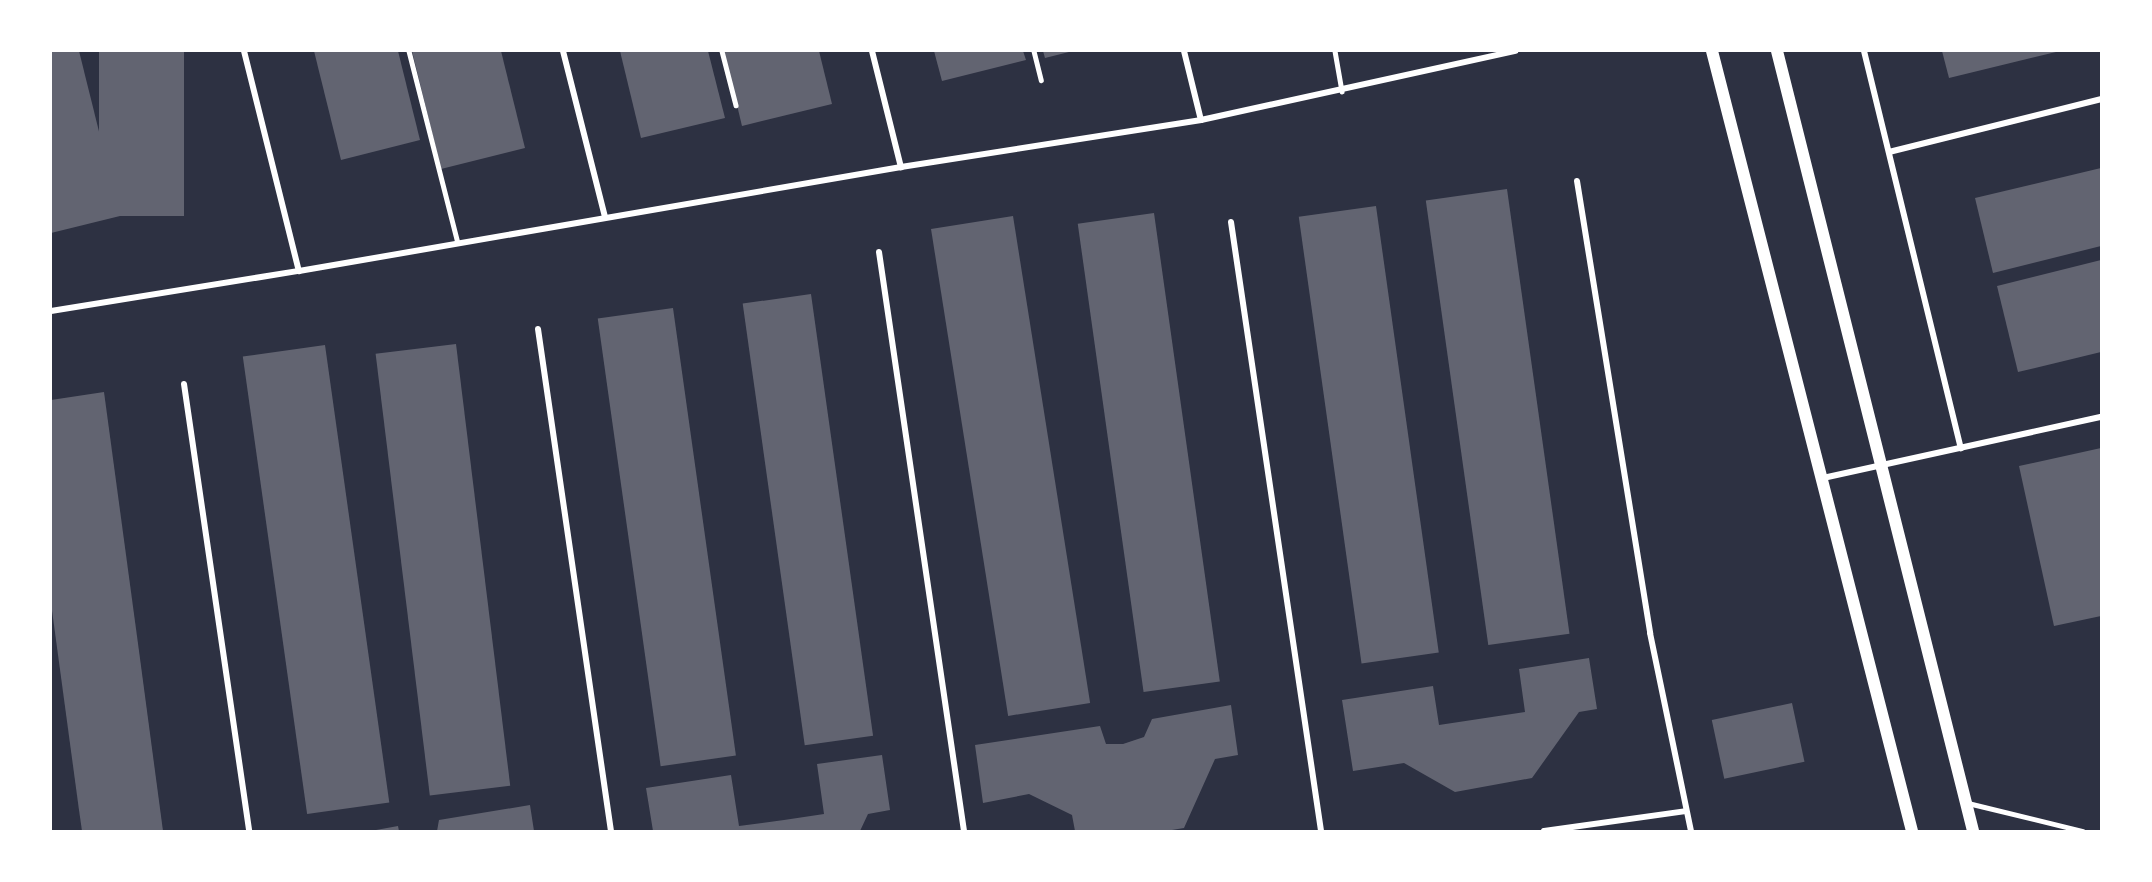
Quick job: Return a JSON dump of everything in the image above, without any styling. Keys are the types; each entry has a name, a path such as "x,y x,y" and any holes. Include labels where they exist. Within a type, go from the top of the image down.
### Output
{"main road":[{"path":"1712,51 1912,831"},
{"path":"1778,51 1973,831"}],"street":[{"path":"244,51 299,271"},
{"path":"563,51 605,217"},
{"path":"873,51 901,167"},
{"path":"1184,51 1201,120"},
{"path":"51,311 299,271 901,167 1201,120 1342,92 1516,51"},
{"path":"1864,51 1961,448"},
{"path":"1889,152 2101,99"},
{"path":"1577,181 1635,548 1691,831"},
{"path":"1231,222 1321,831"},
{"path":"879,252 964,831"},
{"path":"538,329 611,831"},
{"path":"184,384 249,831"},
{"path":"1823,478 2101,417"},
{"path":"1544,831 1686,811"}],"lane":[{"path":"409,51 458,243"},
{"path":"722,51 736,105"},
{"path":"1034,51 1041,80"},
{"path":"1335,51 1342,92"},
{"path":"1966,802 2079,831"}],"building":[{"path":"51,51 79,51 120,216 51,233"},
{"path":"99,51 184,51 184,216 99,216"},
{"path":"314,51 398,51 420,140 341,160"},
{"path":"412,51 501,51 525,148 441,169"},
{"path":"620,51 708,51 725,118 641,138"},
{"path":"724,51 819,51 832,104 742,126"},
{"path":"934,51 1023,51 1026,60 942,81"},
{"path":"1043,51 1069,51 1069,52 1045,58"},
{"path":"1942,51 2056,51 2056,52 1949,78"},
{"path":"2101,168 2101,246 1993,273 1975,198"},
{"path":"1507,189 1569,634 1488,645 1426,200"},
{"path":"1376,206 1439,653 1362,663 1299,217"},
{"path":"1154,213 1220,681 1144,692 1078,224"},
{"path":"1013,216 1090,703 1008,716 931,229"},
{"path":"2101,260 2101,352 2018,372 1997,286"},
{"path":"811,294 873,736 805,745 743,304"},
{"path":"673,308 736,756 661,766 598,319"},
{"path":"456,344 510,786 430,796 376,354"},
{"path":"325,345 389,803 307,814 243,357"},
{"path":"104,392 163,831 82,831 51,603 51,400"},
{"path":"2101,448 2101,616 2054,626 2019,466"},
{"path":"1589,658 1597,709 1579,712 1532,778 1455,792 1404,763 1353,771 1342,700 1433,686 1439,725 1525,712 1519,669"},
{"path":"1792,703 1804,762 1724,779 1712,720"},
{"path":"1231,705 1238,755 1215,759 1184,828 1166,831 1075,831 1072,815 1029,794 983,803 975,745 1100,726 1106,744 1123,744 1144,737 1152,719"},
{"path":"882,755 890,810 868,814 860,831 653,831 646,788 731,775 739,826 784,820 824,814 817,764"},
{"path":"530,805 534,831 437,831 439,820"},
{"path":"398,826 399,831 376,831 376,830"}]}
